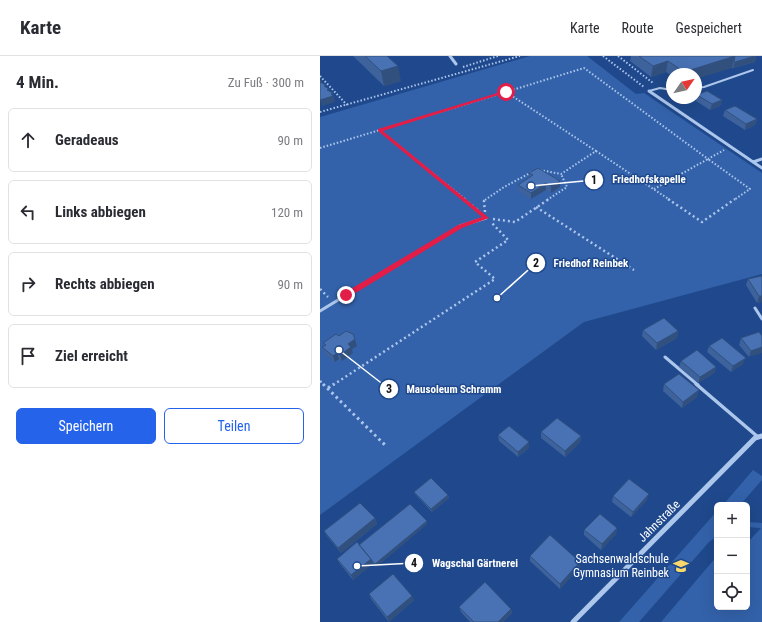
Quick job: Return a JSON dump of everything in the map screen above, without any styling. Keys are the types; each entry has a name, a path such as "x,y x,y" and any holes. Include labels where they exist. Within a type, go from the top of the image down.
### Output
{"street":[{"path":"450,56 456,64"},
{"path":"649,91 730,148 762,168"},
{"path":"753,162 762,159"},
{"name":"Jahnstraße","path":"573,622 755,438 760,437"}],"lane":[{"path":"702,87 753,70"},
{"path":"649,91 660,88 666,89"},
{"path":"320,311 460,226 486,218"},
{"path":"755,308 762,319"},
{"path":"665,357 760,437"}],"path":[{"path":"461,67 498,56"},
{"path":"320,112 520,56"},
{"path":"603,56 649,91"},
{"path":"618,56 660,88"},
{"path":"320,148 584,68 750,189 702,222 506,92"},
{"path":"320,76 347,105"},
{"path":"328,388 495,279 475,262 508,240 486,218 380,130"},
{"path":"654,189 730,148"},
{"path":"486,218 484,201 504,187 536,169 561,174 596,151"},
{"path":"486,218 515,222 567,187 561,174"},
{"path":"536,207 634,270"},
{"path":"320,381 387,447"}],"shaded area":[{"path":"530,56 587,56 636,94 644,93 762,173 762,274 584,322 320,515 320,117"},
{"path":"753,470 762,476 762,480 743,502 726,502"},
{"path":"714,514 714,538 709,542 639,622 619,622"},
{"path":"750,522 762,523 762,622 661,622 714,560 714,610 750,610 750,540 761,528 750,527"}],"building":[{"path":"365,56 387,56 398,66 381,71"},
{"path":"639,56 735,56 697,68 678,68 668,61 653,66"},
{"path":"735,56 755,56 734,62"},
{"path":"320,82 326,85 324,86 329,89 327,90 333,93 331,94 333,96 320,100"},
{"path":"707,91 722,100 712,104 702,98 702,93"},
{"path":"735,106 757,119 746,124 725,110"},
{"path":"538,168 560,181 551,186 546,183 531,193 518,185 533,175 529,173"},
{"path":"762,276 762,296 759,296 748,279"},
{"path":"664,318 678,331 657,343 643,330"},
{"path":"346,331 353,334 355,339 348,344 351,347 340,355 337,353 333,356 322,347 326,345 323,343 336,334 339,336"},
{"path":"759,332 762,336 762,347 751,351 741,338"},
{"path":"722,338 746,358 733,366 709,346"},
{"path":"697,350 716,367 700,377 681,361"},
{"path":"679,374 699,390 683,402 664,384"},
{"path":"557,418 581,436 565,451 541,432"},
{"path":"509,426 529,442 518,452 498,435"},
{"path":"431,478 448,495 431,509 414,492"},
{"path":"629,479 649,494 633,512 613,496"},
{"path":"360,503 375,518 338,548 324,531"},
{"path":"410,504 427,521 375,564 359,545"},
{"path":"600,514 617,528 602,544 584,530"},
{"path":"550,535 580,562 560,584 530,556"},
{"path":"357,542 371,559 351,575 337,559"},
{"path":"393,574 412,596 387,617 369,594"},
{"path":"485,582 511,609 498,622 474,622 459,607"}],"place":[{"name":"Friedhofskapelle","path":"531,186"},
{"name":"Friedhof Reinbek","path":"497,298"},
{"name":"Mausoleum Schramm","path":"339,350"},
{"name":"Wagschal Gärtnerei","path":"357,566"},
{"name":"Sachsenwaldschule Gymnasium Reinbek","path":"681,566"}],"route":[{"path":"346,295 460,226 486,218 380,130 506,92"}]}
